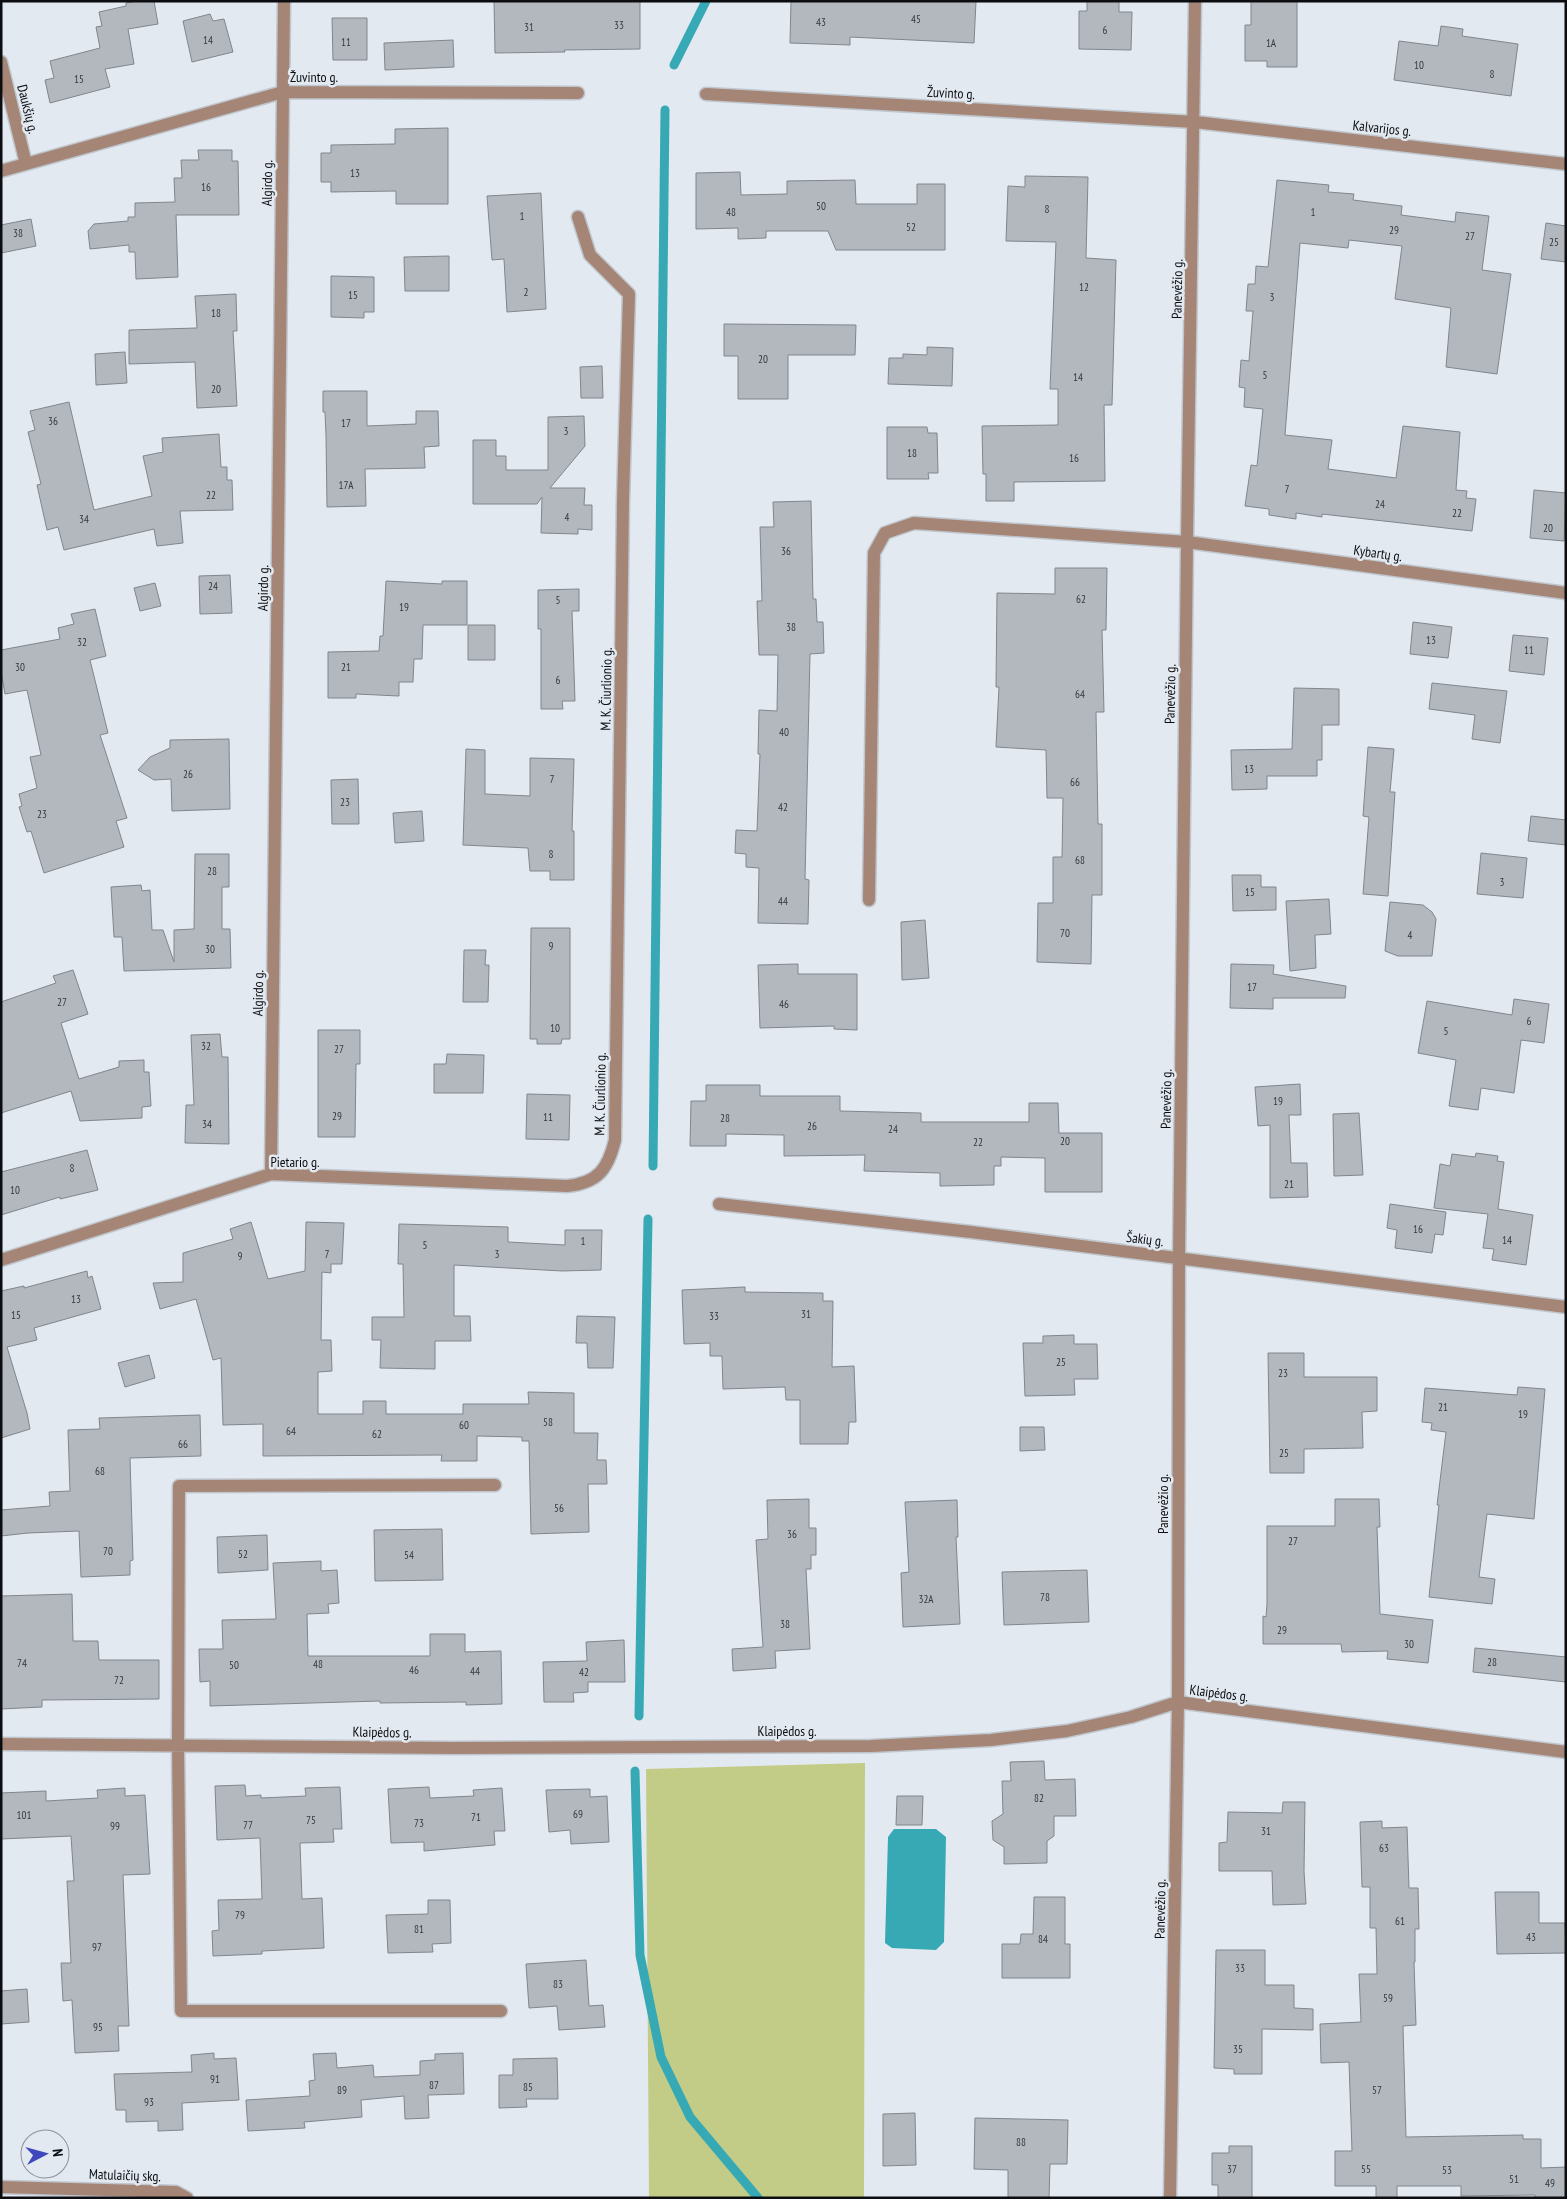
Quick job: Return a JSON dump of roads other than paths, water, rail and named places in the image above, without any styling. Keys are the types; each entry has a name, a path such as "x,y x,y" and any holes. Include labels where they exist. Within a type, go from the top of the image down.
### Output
{"street":[{"name":"Algirdo g.","path":"271,1174 284,1"},
{"name":"Panevėžio g.","path":"1170,2198 1178,1702 1179,1258 1187,542 1195,122 1195,1"},
{"name":"Daukšių g.","path":"1,62 26,164"},
{"name":"Žuvinto g.","path":"1,171 284,92 578,93"},
{"name":"Žuvinto g.","path":"706,94 1195,122"},
{"name":"Kalvarijos g.","path":"1195,122 1566,164"},
{"name":"M. K. Čiurlionio g.","path":"578,217 590,256 629,294 623,510 615,1140 612,1154 599,1176"},
{"name":"Kybartų g.","path":"869,900 874,553 884,533 914,523 1187,542 1566,593"},
{"name":"Pietario g.","path":"1,1260 271,1174 567,1186 588,1182 599,1176"},
{"name":"Šakių g.","path":"719,1204 971,1232 1566,1308"},
{"path":"494,1484 179,1486 178,1745 181,2011 500,2010"},
{"name":"Klaipėdos g.","path":"1,1744 443,1748 871,1746 991,1740 1067,1731 1132,1717 1178,1702 1566,1752"},
{"name":"Matulaičių skg.","path":"1,2186 176,2192 187,2198"}],"water":[{"path":"894,1829 936,1829 946,1837 944,1942 936,1950 892,1948 885,1943 888,1837"}],"waterway":[{"path":"674,65 706,1"},
{"path":"653,1166 665,110"},
{"path":"639,1716 648,1219"},
{"path":"635,1771 640,1955 661,2057 690,2117 758,2198"}]}
